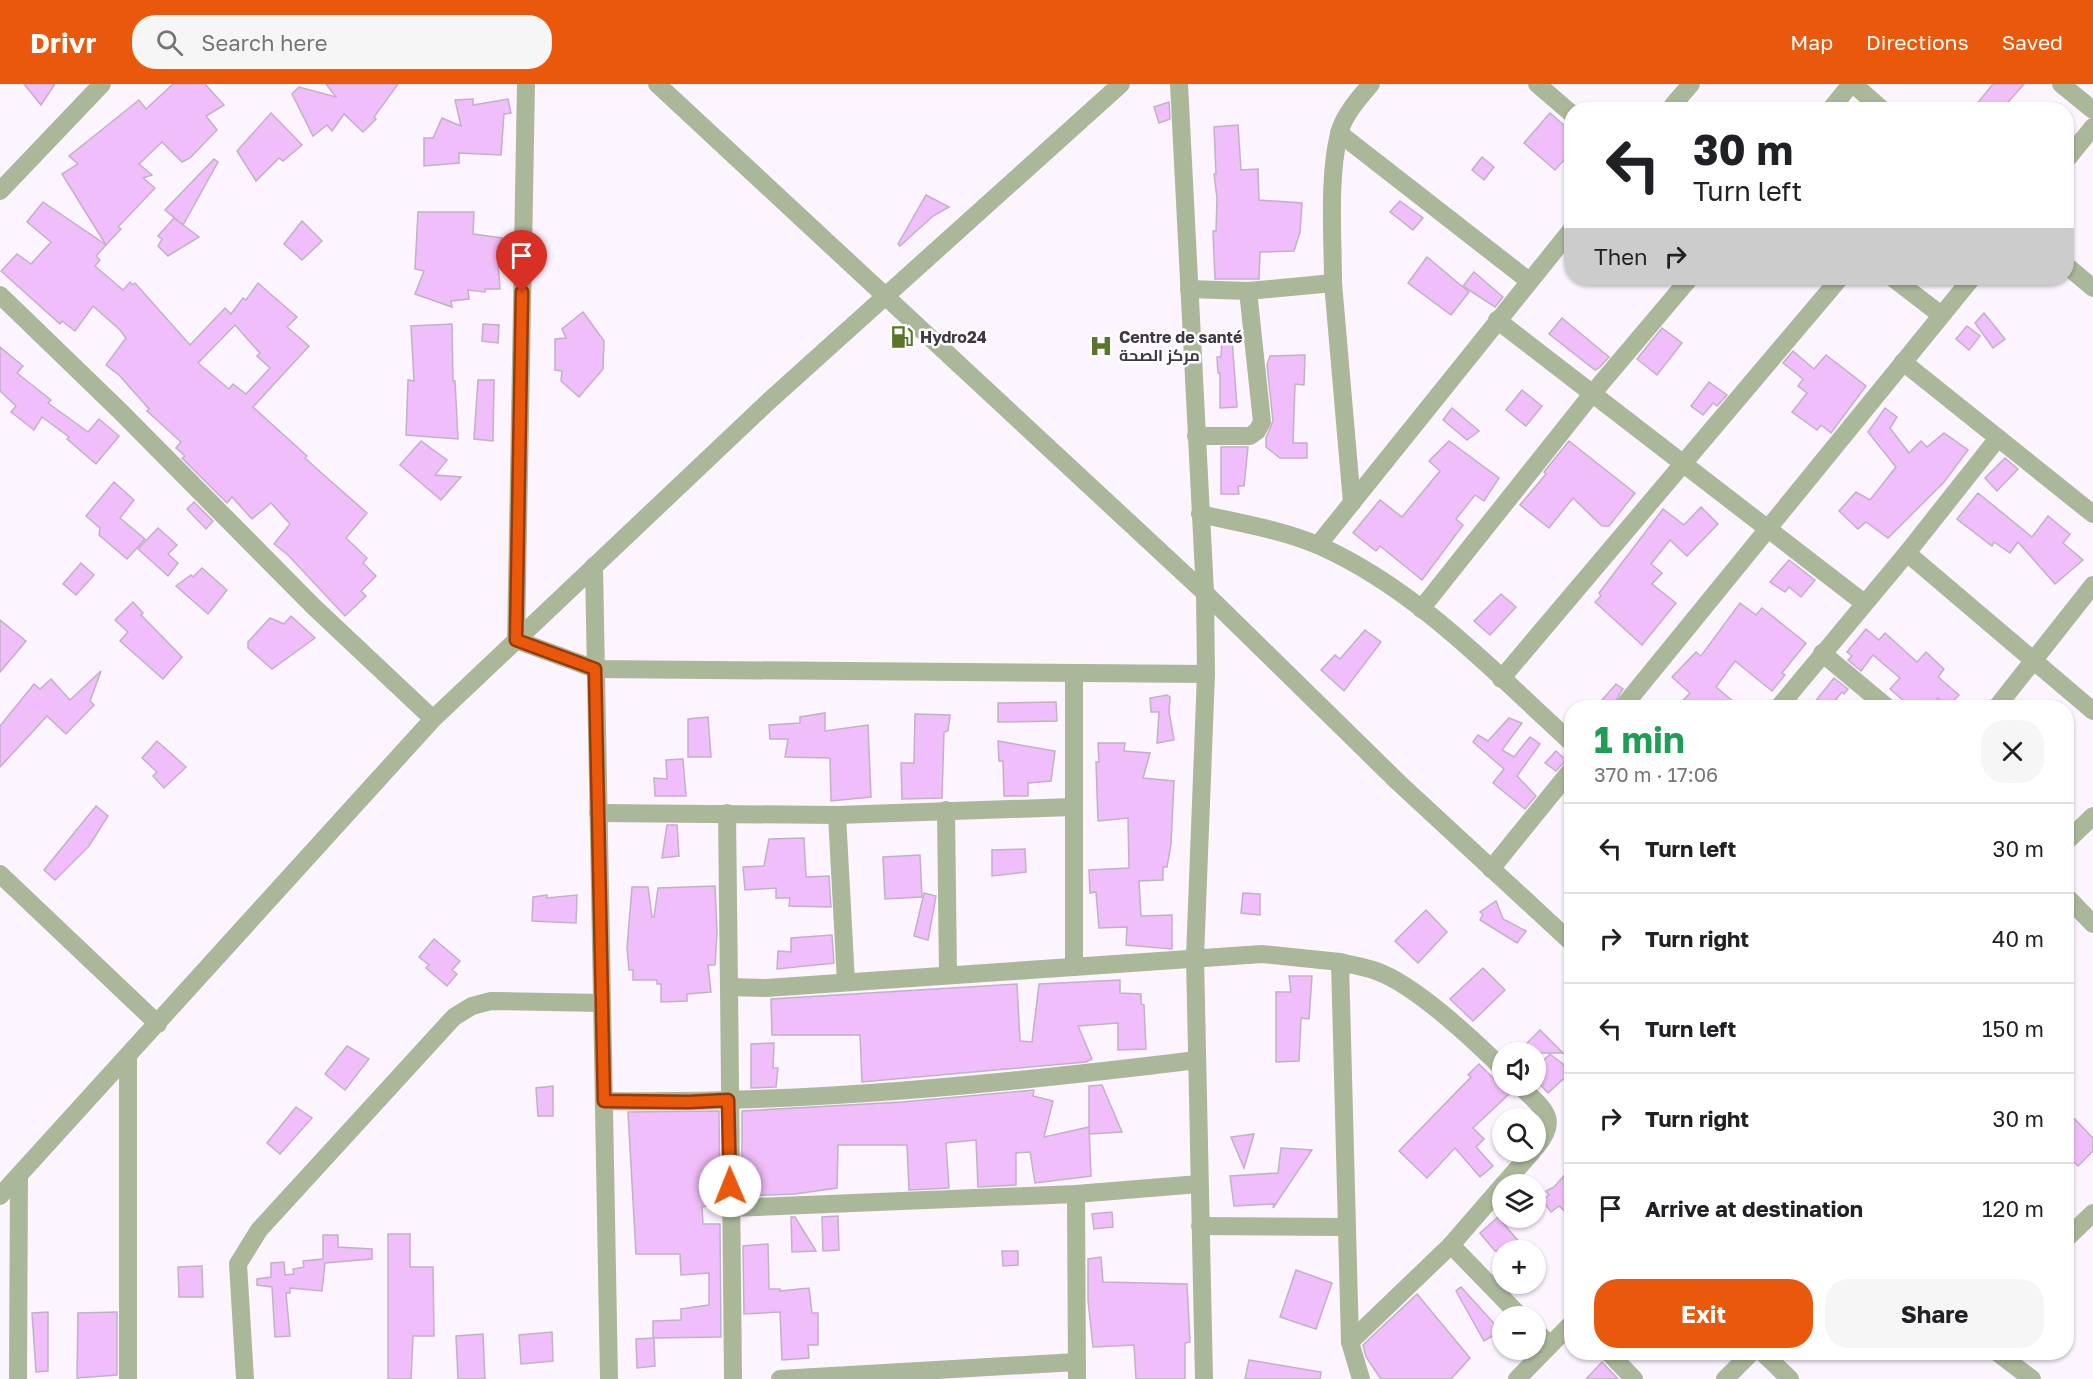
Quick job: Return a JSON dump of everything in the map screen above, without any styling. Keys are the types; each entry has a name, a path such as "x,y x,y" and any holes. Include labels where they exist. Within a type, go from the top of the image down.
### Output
{"street":[{"path":"0,191 102,84"},
{"path":"516,640 526,84"},
{"path":"657,84 1205,593 1491,869 1564,936"},
{"path":"0,1196 433,719 885,296 1121,84"},
{"path":"1179,84 1205,593 1206,674 1195,957 1204,1379"},
{"path":"1352,503 1333,283 1334,167 1339,133 1346,118 1371,84"},
{"path":"1537,84 1564,107"},
{"path":"1678,102 1691,84"},
{"path":"1837,102 1852,84 1873,102"},
{"path":"2061,84 2093,110"},
{"path":"2074,150 2093,127"},
{"path":"1339,133 1529,281"},
{"path":"1318,545 1564,239"},
{"path":"2074,272 2093,288"},
{"path":"1189,289 1248,291 1333,283"},
{"path":"1421,609 1592,394 1684,285"},
{"path":"1501,679 1834,285"},
{"path":"1902,285 1941,315"},
{"path":"1629,700 1966,285"},
{"path":"1196,436 1250,436 1257,431 1262,422 1248,291"},
{"path":"0,295 120,411 314,607 433,719"},
{"path":"1497,320 1864,603"},
{"path":"1903,362 2093,514"},
{"path":"1784,700 1907,553 1998,438"},
{"path":"1200,514 1276,532 1318,545 1364,568 1421,609 1564,736"},
{"path":"1907,553 2093,711"},
{"path":"594,566 609,1379"},
{"path":"2002,700 2093,585"},
{"path":"516,640 595,669 1206,674"},
{"path":"1822,653 1878,700"},
{"path":"1074,674 1072,807 1074,967"},
{"path":"1491,869 1564,779"},
{"path":"598,813 837,815 1072,807"},
{"path":"946,810 948,975"},
{"path":"727,813 728,1100 733,1379"},
{"path":"837,815 846,982"},
{"path":"2074,834 2093,816"},
{"path":"0,874 158,1024"},
{"path":"2074,904 2093,924"},
{"path":"729,987 766,988 1262,954 1340,962 1377,971 1402,985 1473,1039 1492,1058"},
{"path":"1340,962 1350,1342 1361,1379"},
{"path":"244,1379 238,1264 245,1250 259,1230 454,1017 472,1006 491,1001 602,1003"},
{"path":"128,1057 129,1379"},
{"path":"604,1101 689,1102 1018,1082 1197,1060"},
{"path":"1530,1096 1543,1108"},
{"path":"1546,1113 1549,1119 1549,1128 1546,1132"},
{"path":"1513,1174 1523,1162"},
{"path":"18,1379 19,1176"},
{"path":"730,1208 1076,1194 1199,1184"},
{"path":"780,1379 1076,1370 1076,1194"},
{"path":"1350,1342 1451,1245 1492,1198"},
{"path":"2074,1231 2093,1213"},
{"path":"1200,1226 1347,1227"},
{"path":"1451,1245 1510,1306"},
{"path":"1517,1379 1564,1331"},
{"path":"1546,1341 1550,1345"},
{"path":"1616,1360 1634,1379"},
{"path":"1725,1379 1744,1360"},
{"path":"1770,1360 1790,1379"},
{"path":"2007,1360 2032,1379"}],"building":[{"path":"24,84 55,84 41,105"},
{"path":"173,84 205,84 224,105 206,116 217,130 190,158 182,162 162,142 139,164 152,175 143,178 155,188 118,227 121,229 106,245 62,174 78,164 69,156 139,100 146,109"},
{"path":"326,84 398,84 374,117 376,119 363,132 344,114 332,131 327,125 313,136 292,94 299,87 336,97"},
{"path":"1993,84 2024,84 2008,102 1978,102"},
{"path":"473,99 473,105 508,99 511,113 504,114 501,155 459,153 459,163 424,166 424,138 433,138 442,118 461,126 455,100"},
{"path":"1169,102 1170,119 1159,123 1154,107"},
{"path":"271,113 302,145 283,161 279,158 256,181 237,151"},
{"path":"1550,113 1564,125 1564,160 1555,170 1524,143"},
{"path":"1238,125 1241,170 1258,169 1259,200 1302,203 1300,232 1294,251 1260,252 1259,279 1215,279 1213,231 1216,231 1217,198 1214,174 1216,174 1214,127"},
{"path":"1482,157 1494,167 1484,180 1472,170"},
{"path":"214,159 218,162 183,225 165,210"},
{"path":"926,195 949,207 933,216 900,246 898,244"},
{"path":"1400,201 1423,218 1413,230 1390,212"},
{"path":"43,202 106,245 96,256 100,260 95,266 123,290 130,282 133,285 135,283 190,345 225,308 231,314 243,298 246,300 258,283 297,317 287,327 309,346 253,407 307,456 305,458 367,513 346,538 367,558 363,563 376,576 361,591 366,596 345,616 288,555 274,544 290,524 271,503 252,519 232,497 227,503 182,458 185,456 176,448 181,442 147,411 149,409 119,375 106,365 126,338 120,330 93,306 75,331 62,321 60,324 1,271 17,254 31,264 51,242 27,222","holes":["235,325 260,353 257,356 270,368 246,394 233,384 229,389 198,363"]},
{"path":"418,212 474,212 473,234 502,238 498,262 500,289 485,289 485,292 468,290 469,299 451,301 452,307 415,294 424,271 415,269"},
{"path":"174,218 199,237 168,256 158,246 162,239 158,236"},
{"path":"302,221 322,241 302,260 284,244"},
{"path":"1427,257 1469,292 1451,315 1408,283"},
{"path":"1474,272 1503,297 1495,307 1463,286"},
{"path":"583,312 604,341 603,369 579,397 561,381 562,371 555,370 555,339 566,338 562,329"},
{"path":"1984,313 2005,339 1993,348 1975,323"},
{"path":"1562,318 1609,357 1599,368 1595,370 1549,334"},
{"path":"452,324 453,381 455,381 458,439 406,435 408,380 414,381 411,326"},
{"path":"483,324 499,325 498,343 482,341"},
{"path":"1967,326 1980,336 1969,350 1956,339"},
{"path":"1662,328 1682,343 1657,375 1637,359"},
{"path":"1222,339 1232,339 1237,407 1220,408 1220,373 1218,373 1217,357 1221,357"},
{"path":"0,347 23,366 17,373 51,400 48,403 88,432 99,419 119,436 96,464 67,439 69,437 42,417 34,430 11,412 16,406 0,391"},
{"path":"1793,351 1814,369 1826,355 1866,386 1831,433 1821,425 1817,430 1792,412 1807,393 1798,386 1803,379 1783,363"},
{"path":"1305,355 1304,385 1295,384 1293,443 1307,443 1307,458 1280,458 1266,447 1266,438 1273,421 1267,365 1270,356"},
{"path":"478,380 494,380 493,441 474,439"},
{"path":"1709,382 1727,395 1717,406 1713,403 1703,415 1691,406"},
{"path":"1522,390 1542,406 1526,426 1506,410"},
{"path":"1452,408 1479,431 1467,440 1443,420"},
{"path":"1885,408 1897,417 1890,428 1909,453 1921,441 1927,447 1944,433 1968,450 1944,482 1888,538 1866,522 1858,529 1839,511 1856,492 1870,500 1896,467 1868,432"},
{"path":"421,441 447,460 435,475 461,477 441,500 400,465"},
{"path":"1449,441 1499,478 1484,501 1475,495 1456,519 1463,525 1422,580 1380,546 1376,551 1353,533 1380,500 1402,517 1440,471 1429,461"},
{"path":"1569,441 1635,493 1609,526 1602,526 1573,498 1549,528 1520,505"},
{"path":"1221,447 1248,447 1244,486 1238,486 1239,494 1221,494"},
{"path":"2005,458 2018,469 1997,491 1985,478"},
{"path":"114,482 134,500 120,518 145,539 127,559 99,535 100,528 86,516"},
{"path":"1978,493 2032,537 2048,516 2070,534 2063,543 2083,560 2055,584 2018,542 2010,553 1994,542 1992,546 1957,519"},
{"path":"194,502 213,521 206,529 187,509"},
{"path":"1701,507 1718,524 1687,556 1670,540 1651,564 1662,573 1652,584 1676,603 1642,645 1595,602 1601,596 1599,593 1663,509 1684,525"},
{"path":"158,528 177,545 168,554 178,563 168,576 138,549"},
{"path":"1789,560 1815,580 1801,597 1789,587 1785,592 1770,582"},
{"path":"81,563 94,575 76,595 63,584"},
{"path":"202,568 227,590 208,614 176,586 191,575 193,577"},
{"path":"1501,594 1516,607 1490,635 1474,621"},
{"path":"133,602 143,613 141,615 182,657 163,679 120,641 128,632 115,620"},
{"path":"1740,603 1756,615 1762,608 1806,643 1782,673 1785,675 1772,691 1735,661 1716,687 1731,700 1683,700 1690,693 1672,677 1696,652 1701,656"},
{"path":"291,616 315,638 272,669 248,648 248,642 270,618 284,624"},
{"path":"0,620 26,641 0,672"},
{"path":"1866,629 1879,640 1885,633 1917,662 1926,652 1944,669 1938,677 1959,695 1954,700 1938,698 1936,700 1903,700 1890,689 1900,678 1873,655 1861,671 1848,660 1852,656 1847,652"},
{"path":"1365,630 1381,642 1344,691 1321,670 1335,655 1340,659"},
{"path":"101,671 90,701 94,705 66,734 47,716 0,767 0,726 34,684 40,689 51,679 70,700"},
{"path":"1834,678 1848,689 1836,700 1816,700"},
{"path":"1616,684 1623,689 1616,700 1602,700"},
{"path":"1167,695 1170,697 1169,712 1174,740 1157,743 1159,712 1151,712 1150,698"},
{"path":"1056,702 1057,721 998,722 998,703"},
{"path":"825,713 825,731 868,725 871,797 831,801 830,758 785,757 788,739 770,739 769,725 800,723 800,717"},
{"path":"915,714 950,715 948,731 944,732 942,798 902,799 901,763 914,763"},
{"path":"708,717 711,757 688,757 688,719"},
{"path":"1509,718 1522,723 1502,750 1514,757 1530,737 1540,744 1517,776 1536,796 1525,809 1493,783 1504,769 1473,742 1478,735 1488,741"},
{"path":"157,741 186,767 164,788 153,776 157,772 142,758"},
{"path":"998,741 1055,751 1051,781 1028,783 1028,796 1004,796 1003,761 999,761"},
{"path":"1098,743 1125,743 1124,751 1150,753 1143,778 1174,781 1171,844 1167,867 1163,867 1163,880 1139,881 1141,916 1172,915 1172,949 1126,945 1127,927 1099,928 1096,892 1090,893 1089,870 1129,868 1128,818 1098,821 1096,762 1099,762"},
{"path":"1556,751 1564,758 1564,762 1556,771 1545,763"},
{"path":"683,759 686,796 655,796 654,778 667,779 666,760"},
{"path":"96,806 108,816 89,846 55,880 44,870"},
{"path":"667,825 677,825 679,856 662,858"},
{"path":"804,838 806,877 829,876 831,907 789,906 790,898 776,898 776,888 745,890 743,867 764,866 769,839"},
{"path":"1025,849 1026,872 992,876 992,850"},
{"path":"920,855 922,897 885,899 883,857"},
{"path":"715,886 717,933 715,965 708,965 711,992 687,994 687,1001 661,1002 661,984 657,984 657,980 633,980 633,970 629,970 627,948 632,887 648,887 652,917 654,917 658,888"},
{"path":"924,893 936,896 928,940 914,936"},
{"path":"1243,893 1260,894 1260,915 1241,913"},
{"path":"547,895 547,898 577,895 576,923 532,921 533,897"},
{"path":"1496,901 1503,919 1526,931 1517,943 1480,920 1483,914 1480,912"},
{"path":"1426,910 1447,932 1418,963 1395,941"},
{"path":"832,935 834,963 777,969 778,951 791,952 791,938"},
{"path":"434,939 460,961 452,970 457,974 447,986 426,968 429,965 419,957"},
{"path":"1483,968 1505,990 1473,1021 1450,999"},
{"path":"1289,976 1312,976 1309,1019 1301,1018 1299,1061 1276,1062 1276,992 1291,992"},
{"path":"1120,980 1120,993 1141,994 1141,1004 1144,1005 1146,1049 1118,1050 1118,1023 1078,1026 1092,1059 1086,1062 862,1082 860,1035 772,1035 771,999 1017,984 1020,1041 1032,1042 1039,984"},
{"path":"1540,1030 1563,1053 1546,1053 1546,1042 1528,1042"},
{"path":"774,1043 773,1068 778,1068 776,1087 751,1088 751,1044"},
{"path":"347,1046 369,1059 345,1090 325,1074"},
{"path":"1550,1054 1564,1065 1564,1078 1548,1093 1546,1091 1546,1058"},
{"path":"1479,1064 1492,1077 1492,1096 1507,1096 1473,1128 1484,1139 1476,1147 1493,1166 1480,1177 1455,1148 1427,1178 1399,1151 1471,1077 1468,1075"},
{"path":"1102,1085 1122,1132 1089,1134 1089,1086"},
{"path":"553,1086 553,1116 538,1116 536,1088"},
{"path":"1034,1090 1033,1096 1053,1101 1044,1137 1089,1127 1091,1176 1035,1183 1030,1152 1016,1153 1016,1185 978,1187 976,1140 946,1143 949,1188 909,1190 907,1145 838,1145 837,1188 795,1194 742,1196 742,1111 902,1102"},
{"path":"296,1107 312,1118 280,1154 267,1143"},
{"path":"719,1111 720,1203 702,1207 703,1224 720,1224 721,1337 653,1338 653,1321 681,1320 681,1309 709,1305 709,1273 681,1275 680,1254 636,1254 628,1112"},
{"path":"2074,1118 2093,1138 2093,1151 2078,1166 2074,1162"},
{"path":"1254,1134 1244,1168 1231,1137"},
{"path":"1281,1148 1312,1150 1273,1208 1274,1204 1234,1206 1230,1176 1278,1173"},
{"path":"1564,1176 1564,1211 1559,1206 1551,1212 1546,1205 1546,1197 1549,1195 1546,1191 1554,1187"},
{"path":"1112,1212 1113,1227 1094,1229 1092,1214"},
{"path":"838,1216 839,1250 823,1251 822,1217"},
{"path":"791,1217 795,1217 816,1251 792,1252"},
{"path":"1492,1222 1492,1228 1507,1228 1518,1240 1492,1240 1492,1247 1480,1233"},
{"path":"388,1234 410,1234 410,1267 433,1267 434,1336 413,1336 411,1379 388,1379"},
{"path":"323,1235 338,1235 338,1247 372,1249 372,1259 325,1263 322,1291 290,1288 290,1293 286,1293 290,1336 275,1337 272,1287 257,1285 257,1279 271,1277 271,1263 284,1262 285,1275 294,1274 293,1269 304,1267 303,1261 323,1259"},
{"path":"768,1244 769,1289 780,1289 780,1291 809,1288 812,1313 818,1313 818,1345 808,1345 809,1358 782,1360 780,1312 744,1314 743,1246"},
{"path":"1002,1251 1018,1251 1018,1265 1003,1266"},
{"path":"1101,1257 1103,1282 1187,1284 1190,1342 1185,1343 1185,1379 1136,1379 1134,1345 1093,1347 1088,1300 1088,1259"},
{"path":"202,1266 203,1297 179,1297 178,1267"},
{"path":"1296,1270 1332,1283 1316,1329 1280,1317"},
{"path":"1461,1287 1492,1321 1492,1336 1484,1341 1456,1291"},
{"path":"1417,1294 1470,1358 1451,1379 1381,1379 1366,1357 1363,1345"},
{"path":"48,1312 48,1371 36,1372 32,1313"},
{"path":"117,1312 117,1375 77,1378 78,1313"},
{"path":"552,1332 553,1361 521,1364 519,1335"},
{"path":"483,1334 485,1379 458,1379 456,1336"},
{"path":"654,1338 655,1366 637,1368 636,1339"},
{"path":"1249,1360 1321,1372 1320,1379 1245,1379"},
{"path":"1602,1362 1618,1379 1586,1379"}],"place":[{"name":"Hydro24","path":"902,337"},
{"name":"Centre de santé مركز الصحة","path":"1101,346"}],"route":[{"path":"522,292 516,640 595,669 604,1101 728,1100 730,1186"}]}
